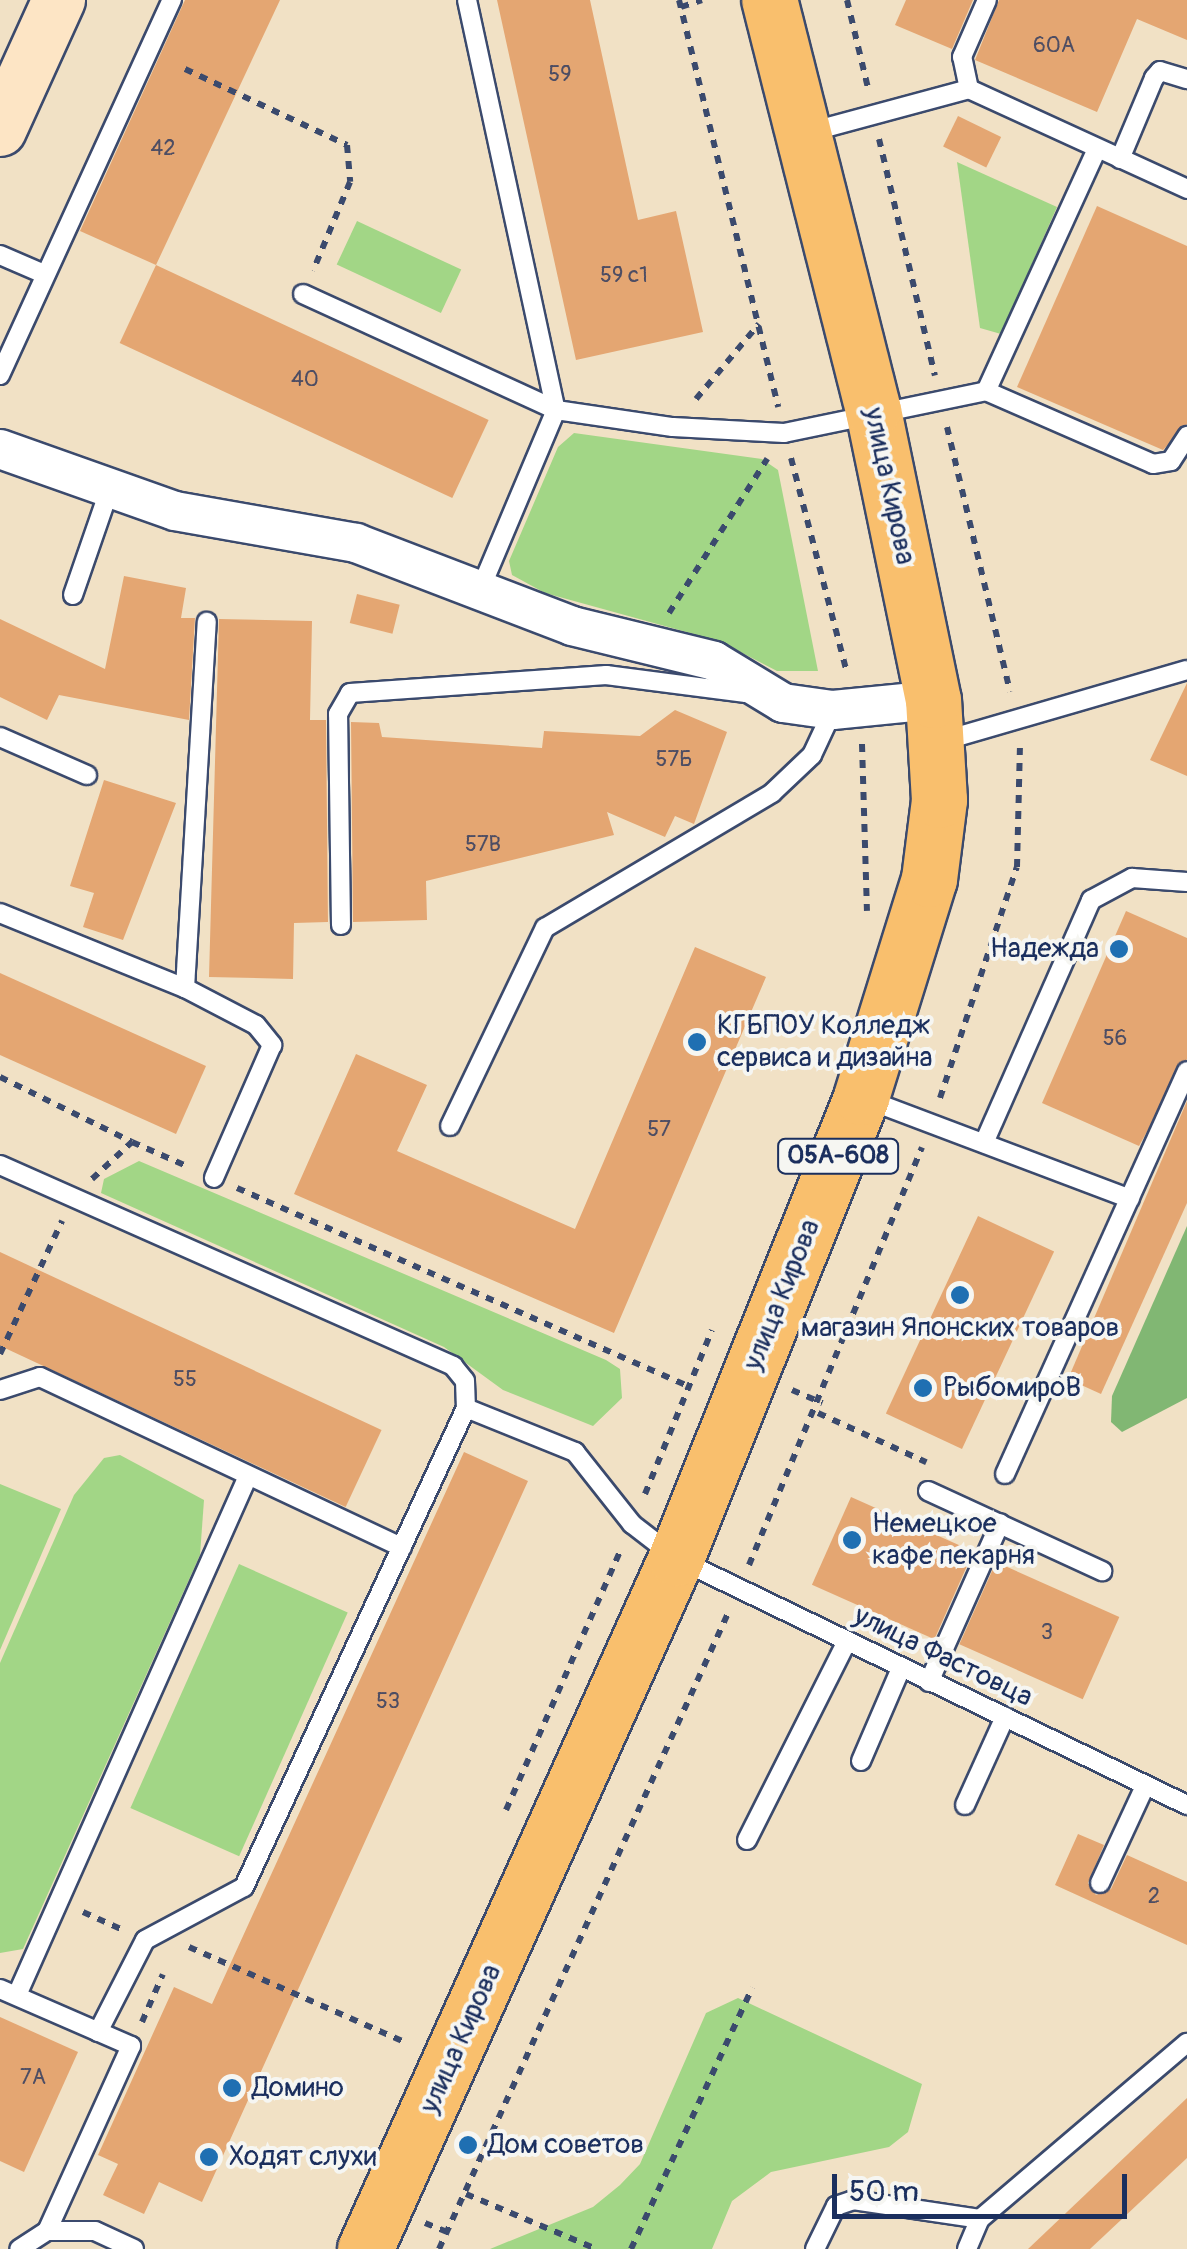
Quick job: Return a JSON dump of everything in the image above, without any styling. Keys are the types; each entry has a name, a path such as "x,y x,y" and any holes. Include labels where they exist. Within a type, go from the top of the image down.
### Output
{"main road":[{"path":"0,130 59,0"},
{"name":"улица Кирова","path":"365,2249 676,1558 861,1097 929,879 936,721 873,410 770,0"}],"street":[{"path":"0,449 109,491 356,544 648,646 714,661 783,703 936,721"}],"lane":[{"path":"0,375 172,0"},
{"path":"467,0 556,410 480,590"},
{"path":"969,89 962,57 987,0"},
{"path":"1120,159 1160,70 1187,79"},
{"path":"806,133 969,89 1187,188"},
{"path":"986,391 1097,150"},
{"path":"0,254 44,274"},
{"path":"302,294 556,410 673,427 784,433 873,410 986,391 1153,464 1170,461 1187,436"},
{"path":"73,596 109,491"},
{"path":"185,988 207,622"},
{"path":"936,721 1187,670"},
{"path":"341,925 338,714 350,693 606,675 700,682 783,703"},
{"path":"450,1126 545,928 772,794 812,755 833,710"},
{"path":"0,737 87,775"},
{"path":"984,1143 1091,900 1132,878 1187,882"},
{"path":"0,912 185,988 256,1025 272,1045 214,1178"},
{"path":"1005,1474 1187,1071"},
{"path":"861,1097 1130,1199"},
{"path":"0,1164 453,1366 465,1380 466,1408 244,1887 145,1940 98,2032"},
{"path":"0,1390 40,1377 402,1546"},
{"name":"улица Фастовца","path":"466,1408 576,1452 632,1524 676,1558 1187,1806"},
{"path":"48,2232 131,2046 9,1992 60,1901 248,1476"},
{"path":"928,1491 1102,1570"},
{"path":"929,1682 1000,1523"},
{"path":"747,1840 846,1641"},
{"path":"862,1761 901,1668"},
{"path":"965,1805 1004,1717"},
{"path":"1100,1883 1145,1786"},
{"path":"967,2249 980,2219 1187,2043"},
{"path":"815,2249 836,2206 853,2200 980,2219"},
{"path":"0,2244 16,2249 48,2232 95,2232 134,2249"}],"path":[{"path":"680,6 702,0"},
{"path":"186,69 346,145 354,158 302,294"},
{"path":"673,427 760,324"},
{"path":"648,646 784,433"},
{"path":"865,927 870,820"},
{"path":"0,1076 132,1142 690,1387"},
{"path":"0,1354 73,1196 132,1142"},
{"path":"499,1828 718,1316"},
{"path":"818,1413 943,1469"},
{"path":"60,1901 145,1940"},
{"path":"178,1942 404,2042"},
{"path":"131,2046 170,1960"},
{"path":"632,2249 752,1988"},
{"path":"397,2059 412,2024"},
{"path":"466,2194 596,2249"}],"green space":[{"path":"957,162 1057,207 1001,334 980,328"},
{"path":"357,221 461,270 441,313 337,265"},
{"path":"574,433 762,459 778,470 818,671 777,671 719,641 545,593 512,575 509,561 558,447"},
{"path":"139,1161 606,1360 620,1369 622,1398 593,1426 503,1390 444,1347 101,1193 104,1179"},
{"path":"1187,1226 1187,1398 1122,1432 1111,1422 1112,1396"},
{"path":"120,1455 204,1500 200,1555 23,1949 0,1953 0,1663 74,1495 104,1458"},
{"path":"0,1484 61,1509 0,1650"},
{"path":"239,1564 348,1612 239,1856 130,1808"},
{"path":"738,1998 922,2084 908,2132 889,2147 771,2172 732,2201 712,2249 490,2249 593,2207 620,2185 640,2164 706,2013"}],"building":[{"path":"185,0 280,0 156,265 80,231"},
{"path":"497,0 590,0 638,220 676,211 703,332 576,360"},
{"path":"906,0 973,0 952,49 895,25"},
{"path":"999,0 1187,0 1187,40 1137,19 1097,112 975,60"},
{"path":"958,116 1001,137 986,168 943,147"},
{"path":"1097,206 1187,246 1187,424 1163,450 1017,387"},
{"path":"156,265 489,420 452,498 120,343"},
{"path":"124,576 186,588 181,618 195,618 189,720 59,695 47,720 0,697 0,619 105,669"},
{"path":"357,594 400,605 392,634 350,623"},
{"path":"219,619 312,621 310,720 326,720 328,922 294,923 293,979 209,977"},
{"path":"1187,683 1187,776 1150,760"},
{"path":"675,710 727,732 694,824 675,816 665,837 607,812 614,835 426,881 427,920 353,922 351,722 379,723 382,737 542,748 544,731 640,736"},
{"path":"104,780 176,803 123,940 83,927 94,893 70,886"},
{"path":"1126,911 1187,938 1187,1059 1139,1146 1042,1103"},
{"path":"695,947 766,977 614,1333 294,1194 356,1054 427,1085 397,1151 575,1229"},
{"path":"0,973 206,1066 176,1134 0,1055"},
{"path":"1187,1101 1187,1203 1101,1394 1068,1379"},
{"path":"978,1216 1054,1251 962,1449 886,1414"},
{"path":"0,1252 382,1430 346,1507 0,1346"},
{"path":"464,1452 528,1481 202,2202 159,2182 144,2214 103,2195 118,2164 98,2155 174,1987 212,2004"},
{"path":"851,1497 973,1552 934,1639 812,1585"},
{"path":"996,1562 1119,1617 1083,1699 959,1644"},
{"path":"1078,1834 1104,1845 1088,1883 1096,1895 1111,1889 1127,1855 1187,1882 1187,1945 1055,1885"},
{"path":"0,2017 78,2052 24,2172 0,2161"},
{"path":"1187,2098 1187,2158 1090,2249 1028,2249"}],"place":[{"name":"Надежда","path":"1119,949"},
{"name":"КГБПОУ Колледж сервиса и дизайна","path":"697,1042"},
{"name":"магазин Японских товаров","path":"960,1295"},
{"name":"РыбомироВ","path":"923,1388"},
{"name":"Немецкое кафе пекарня","path":"852,1540"},
{"name":"Домино","path":"232,2088"},
{"name":"Дом советов","path":"468,2145"},
{"name":"Ходят слухи","path":"209,2157"}]}
